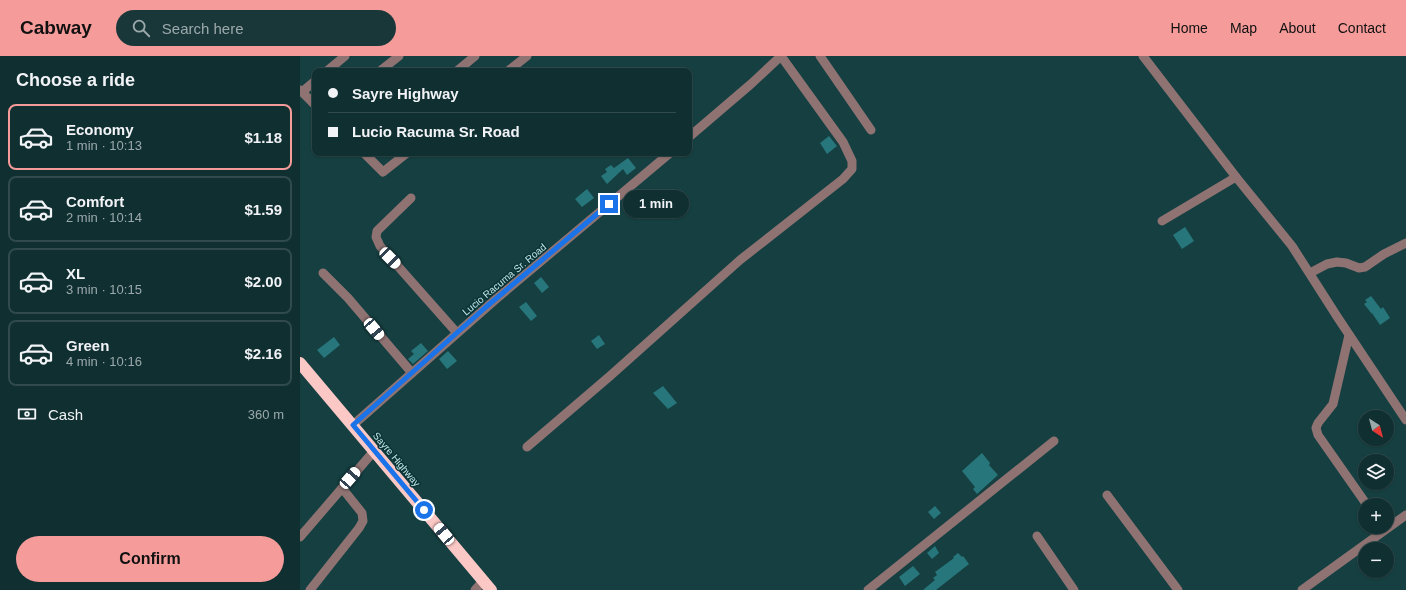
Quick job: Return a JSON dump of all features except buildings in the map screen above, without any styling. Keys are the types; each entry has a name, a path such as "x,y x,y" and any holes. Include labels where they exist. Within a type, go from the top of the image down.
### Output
{"highway":[{"name":"Sayre Highway","path":"300,363 374,450 483,587"}],"street":[{"path":"331,68 345,56"},
{"path":"384,68 398,56"},
{"path":"460,68 475,56"},
{"path":"512,68 526,56"},
{"path":"527,447 610,376 740,260 843,179 852,168 852,162 843,142 781,56 692,135"},
{"path":"820,56 871,130"},
{"path":"1143,56 1236,177 1292,246 1406,420"},
{"path":"312,83 301,91 312,101"},
{"path":"367,156 383,172 403,156"},
{"name":"Lucio Racuma Sr. Road","path":"353,425 457,333 666,156"},
{"path":"1162,221 1236,177"},
{"path":"411,198 377,231 376,237 380,246 457,333"},
{"path":"1310,273 1327,264 1337,262 1346,263 1359,268 1365,267 1384,254 1406,243"},
{"path":"322,273 348,298 412,373"},
{"path":"1350,335 1333,404 1318,423 1316,428 1318,435 1362,498"},
{"path":"868,590 1054,441"},
{"path":"300,537 374,450"},
{"path":"310,590 363,521 362,513 342,488"},
{"path":"1106,495 1178,590"},
{"path":"1394,523 1406,516"},
{"path":"1302,590 1377,534"},
{"path":"1037,536 1074,590"}],"route":[{"path":"424,510 353,425 486,307 609,204"}]}
